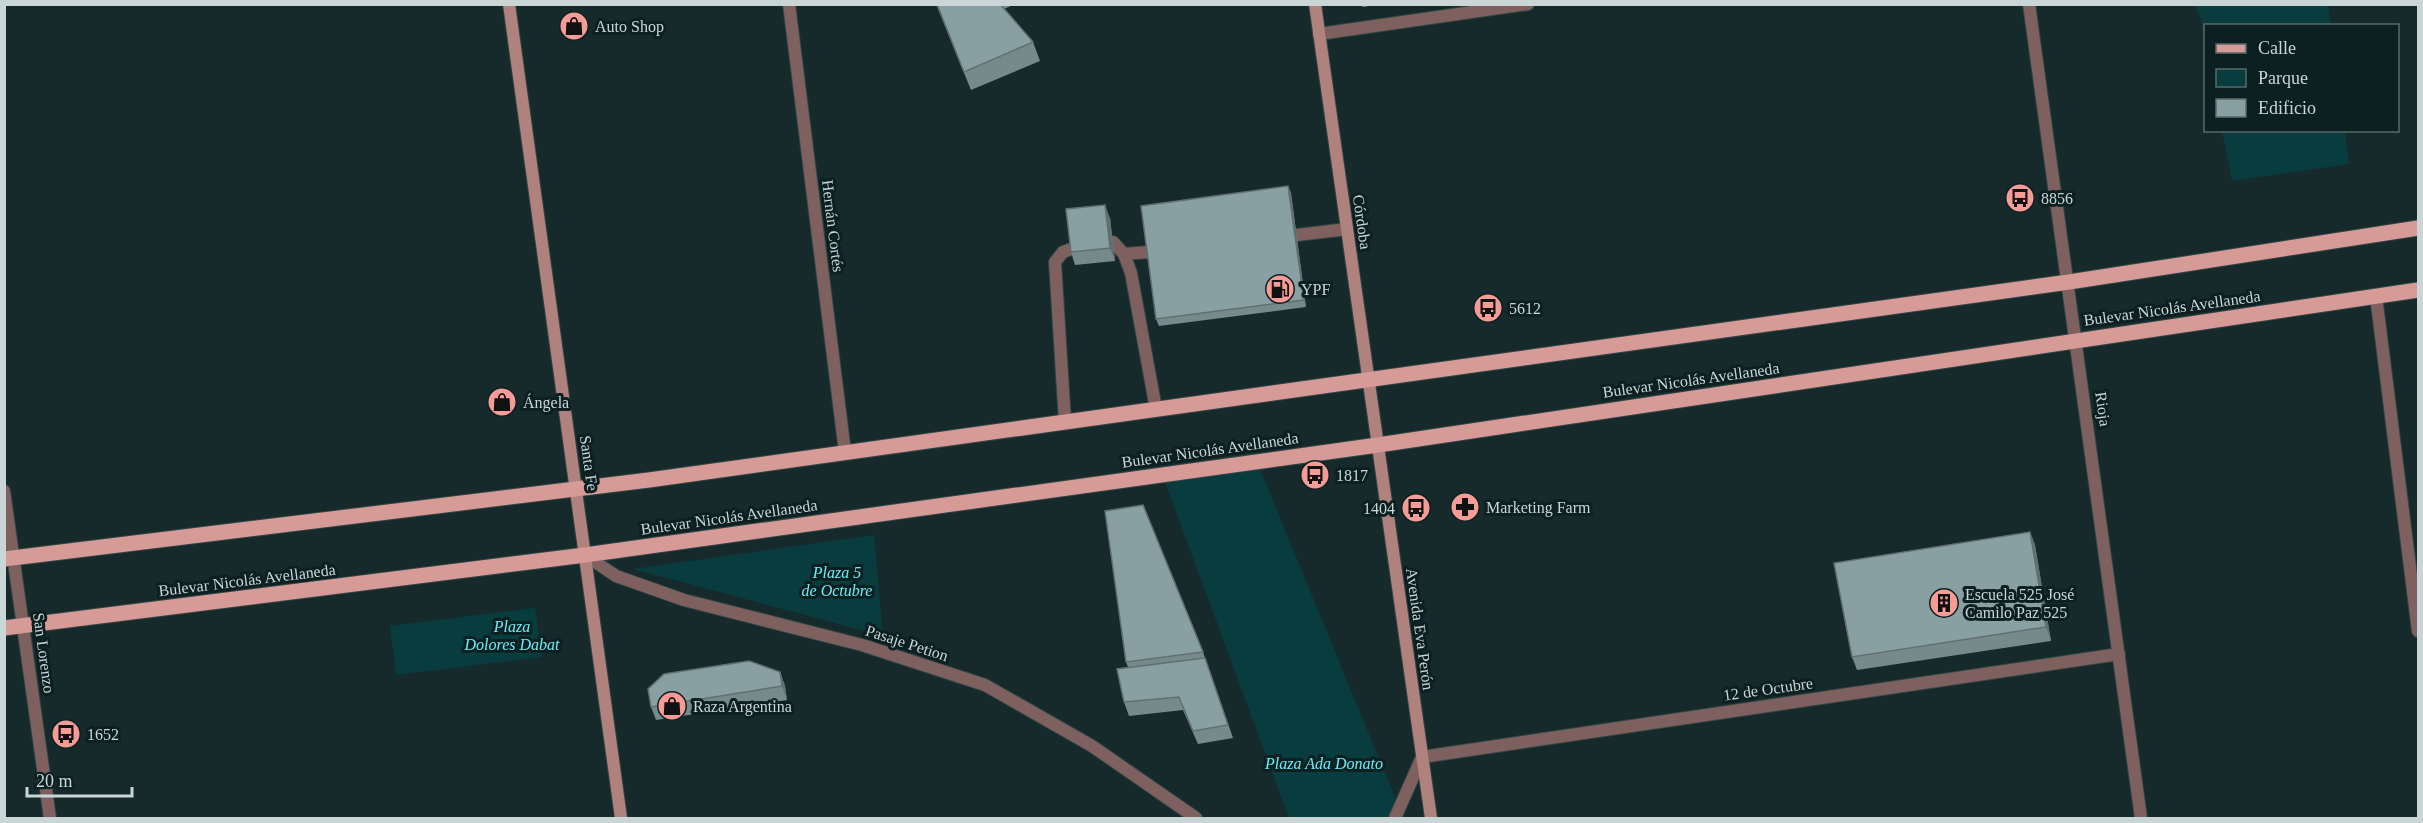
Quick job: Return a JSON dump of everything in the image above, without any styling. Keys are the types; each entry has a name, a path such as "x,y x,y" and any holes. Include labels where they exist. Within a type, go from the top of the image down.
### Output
{"main road":[{"name":"Santa Fe","path":"508,4 621,819"},
{"name":"Córdoba","path":"1314,4 1378,444"},
{"path":"9,558 576,489 2069,282 2418,228"},
{"name":"Bulevar Nicolás Avellaneda","path":"4,628 585,555 1378,444 2418,290"},
{"name":"Avenida Eva Perón","path":"1378,444 1431,819"}],"street":[{"name":"Hernán Cortés","path":"789,4 845,452"},
{"path":"1318,34 1528,4"},
{"name":"Rioja","path":"2029,4 2077,340 2141,819"},
{"path":"1297,236 1347,229"},
{"path":"1113,242 1124,254 1131,273 1155,409"},
{"path":"1065,422 1055,262 1063,252 1074,248"},
{"path":"1124,254 1149,252"},
{"path":"2376,296 2418,631"},
{"name":"San Lorenzo","path":"4,491 9,558 23,626 50,819"},
{"name":"Pasaje Petion","path":"585,555 616,576 684,600 862,645 985,685 1092,746 1196,819"},
{"name":"12 de Octubre","path":"1422,757 2119,654"},
{"path":"1395,819 1422,757"}],"green space":[{"path":"2195,5 2328,5 2331,24 2204,24 2204,38 2201,19"},
{"path":"2222,132 2345,132 2349,164 2232,181"},
{"name":"Plaza Ada Donato","path":"1260,469 1404,818 1289,818 1165,482"},
{"name":"Plaza 5 de Octubre","path":"874,535 883,636 633,569"},
{"name":"Plaza Dolores Dabat","path":"535,608 542,657 396,675 390,626"}],"building":[{"path":"937,4 1000,4 1033,42 964,72"},
{"path":"1288,186 1304,300 1156,319 1141,206"},
{"path":"1105,205 1110,248 1071,252 1066,209"},
{"path":"1143,505 1203,652 1126,662 1105,511"},
{"name":"Escuela 525 José Camilo Paz 525","path":"2030,532 2046,627 1852,657 1834,563"},
{"path":"1205,658 1228,725 1193,731 1179,697 1124,702 1117,669"},
{"path":"749,661 780,672 782,686 651,707 648,689 664,674"}],"place":[{"name":"Auto Shop","path":"574,26"},
{"name":"8856","path":"2020,198"},
{"name":"YPF","path":"1280,289"},
{"name":"5612","path":"1488,308"},
{"name":"Ángela","path":"502,402"},
{"name":"1817","path":"1315,475"},
{"name":"Marketing Farm","path":"1465,507"},
{"name":"1404","path":"1416,508"},
{"name":"Escuela 525 José Camilo Paz 525","path":"1944,603"},
{"name":"Raza Argentina","path":"672,706"},
{"name":"1652","path":"66,734"}]}
